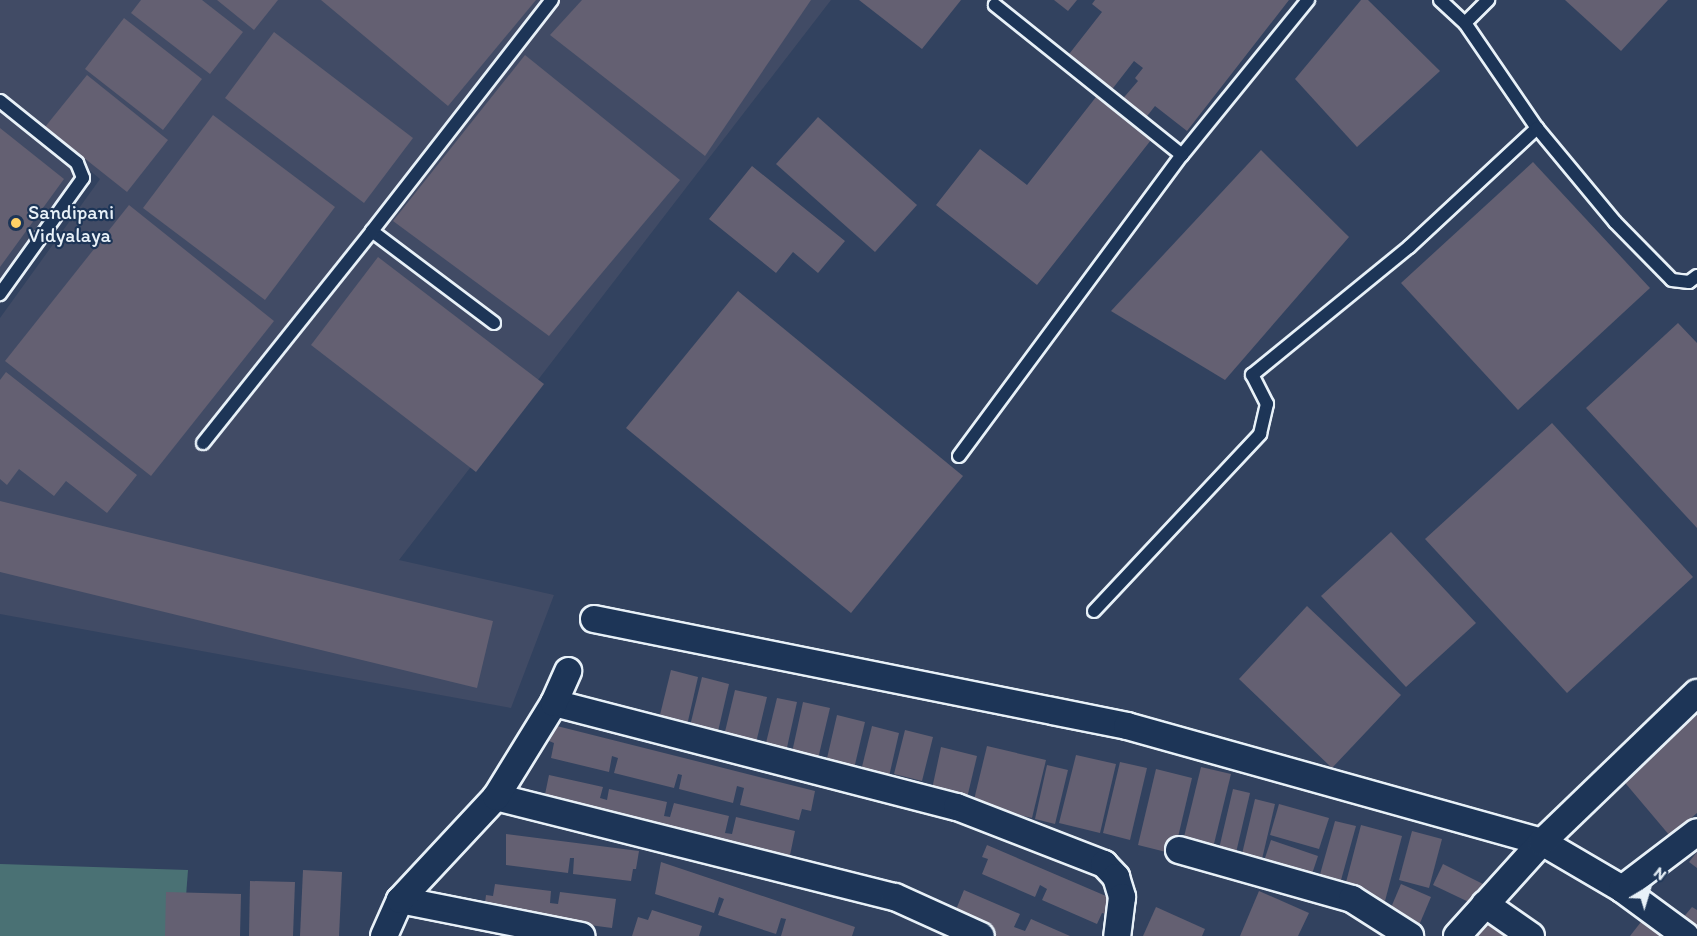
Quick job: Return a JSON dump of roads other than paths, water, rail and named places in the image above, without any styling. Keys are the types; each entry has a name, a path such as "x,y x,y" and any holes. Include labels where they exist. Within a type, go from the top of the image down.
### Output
{"street":[{"path":"594,619 1127,726 1542,842 1622,889 1686,936"},
{"path":"384,936 400,900 496,797 554,703 568,671"},
{"path":"1457,936 1542,842 1697,693"},
{"path":"554,703 957,807 1104,864 1116,877 1122,897 1117,936"},
{"path":"496,797 895,897 981,936"},
{"path":"1622,889 1697,832"},
{"path":"1179,850 1352,899 1410,936"},
{"path":"400,900 581,936"},
{"path":"1485,904 1531,936"}],"lane":[{"path":"203,443 552,0"},
{"path":"959,456 1182,155 1308,0"},
{"path":"1440,0 1465,23 1537,128 1615,222 1672,280 1689,282 1697,276"},
{"path":"1465,23 1488,0"},
{"path":"995,5 1182,155"},
{"path":"0,101 77,163 83,178 0,294"},
{"path":"1094,611 1260,434 1267,404 1252,375 1409,247 1537,128"},
{"path":"372,231 494,323"}],"place":[{"name":"Sandipani Vidyalaya","path":"16,223"}]}
